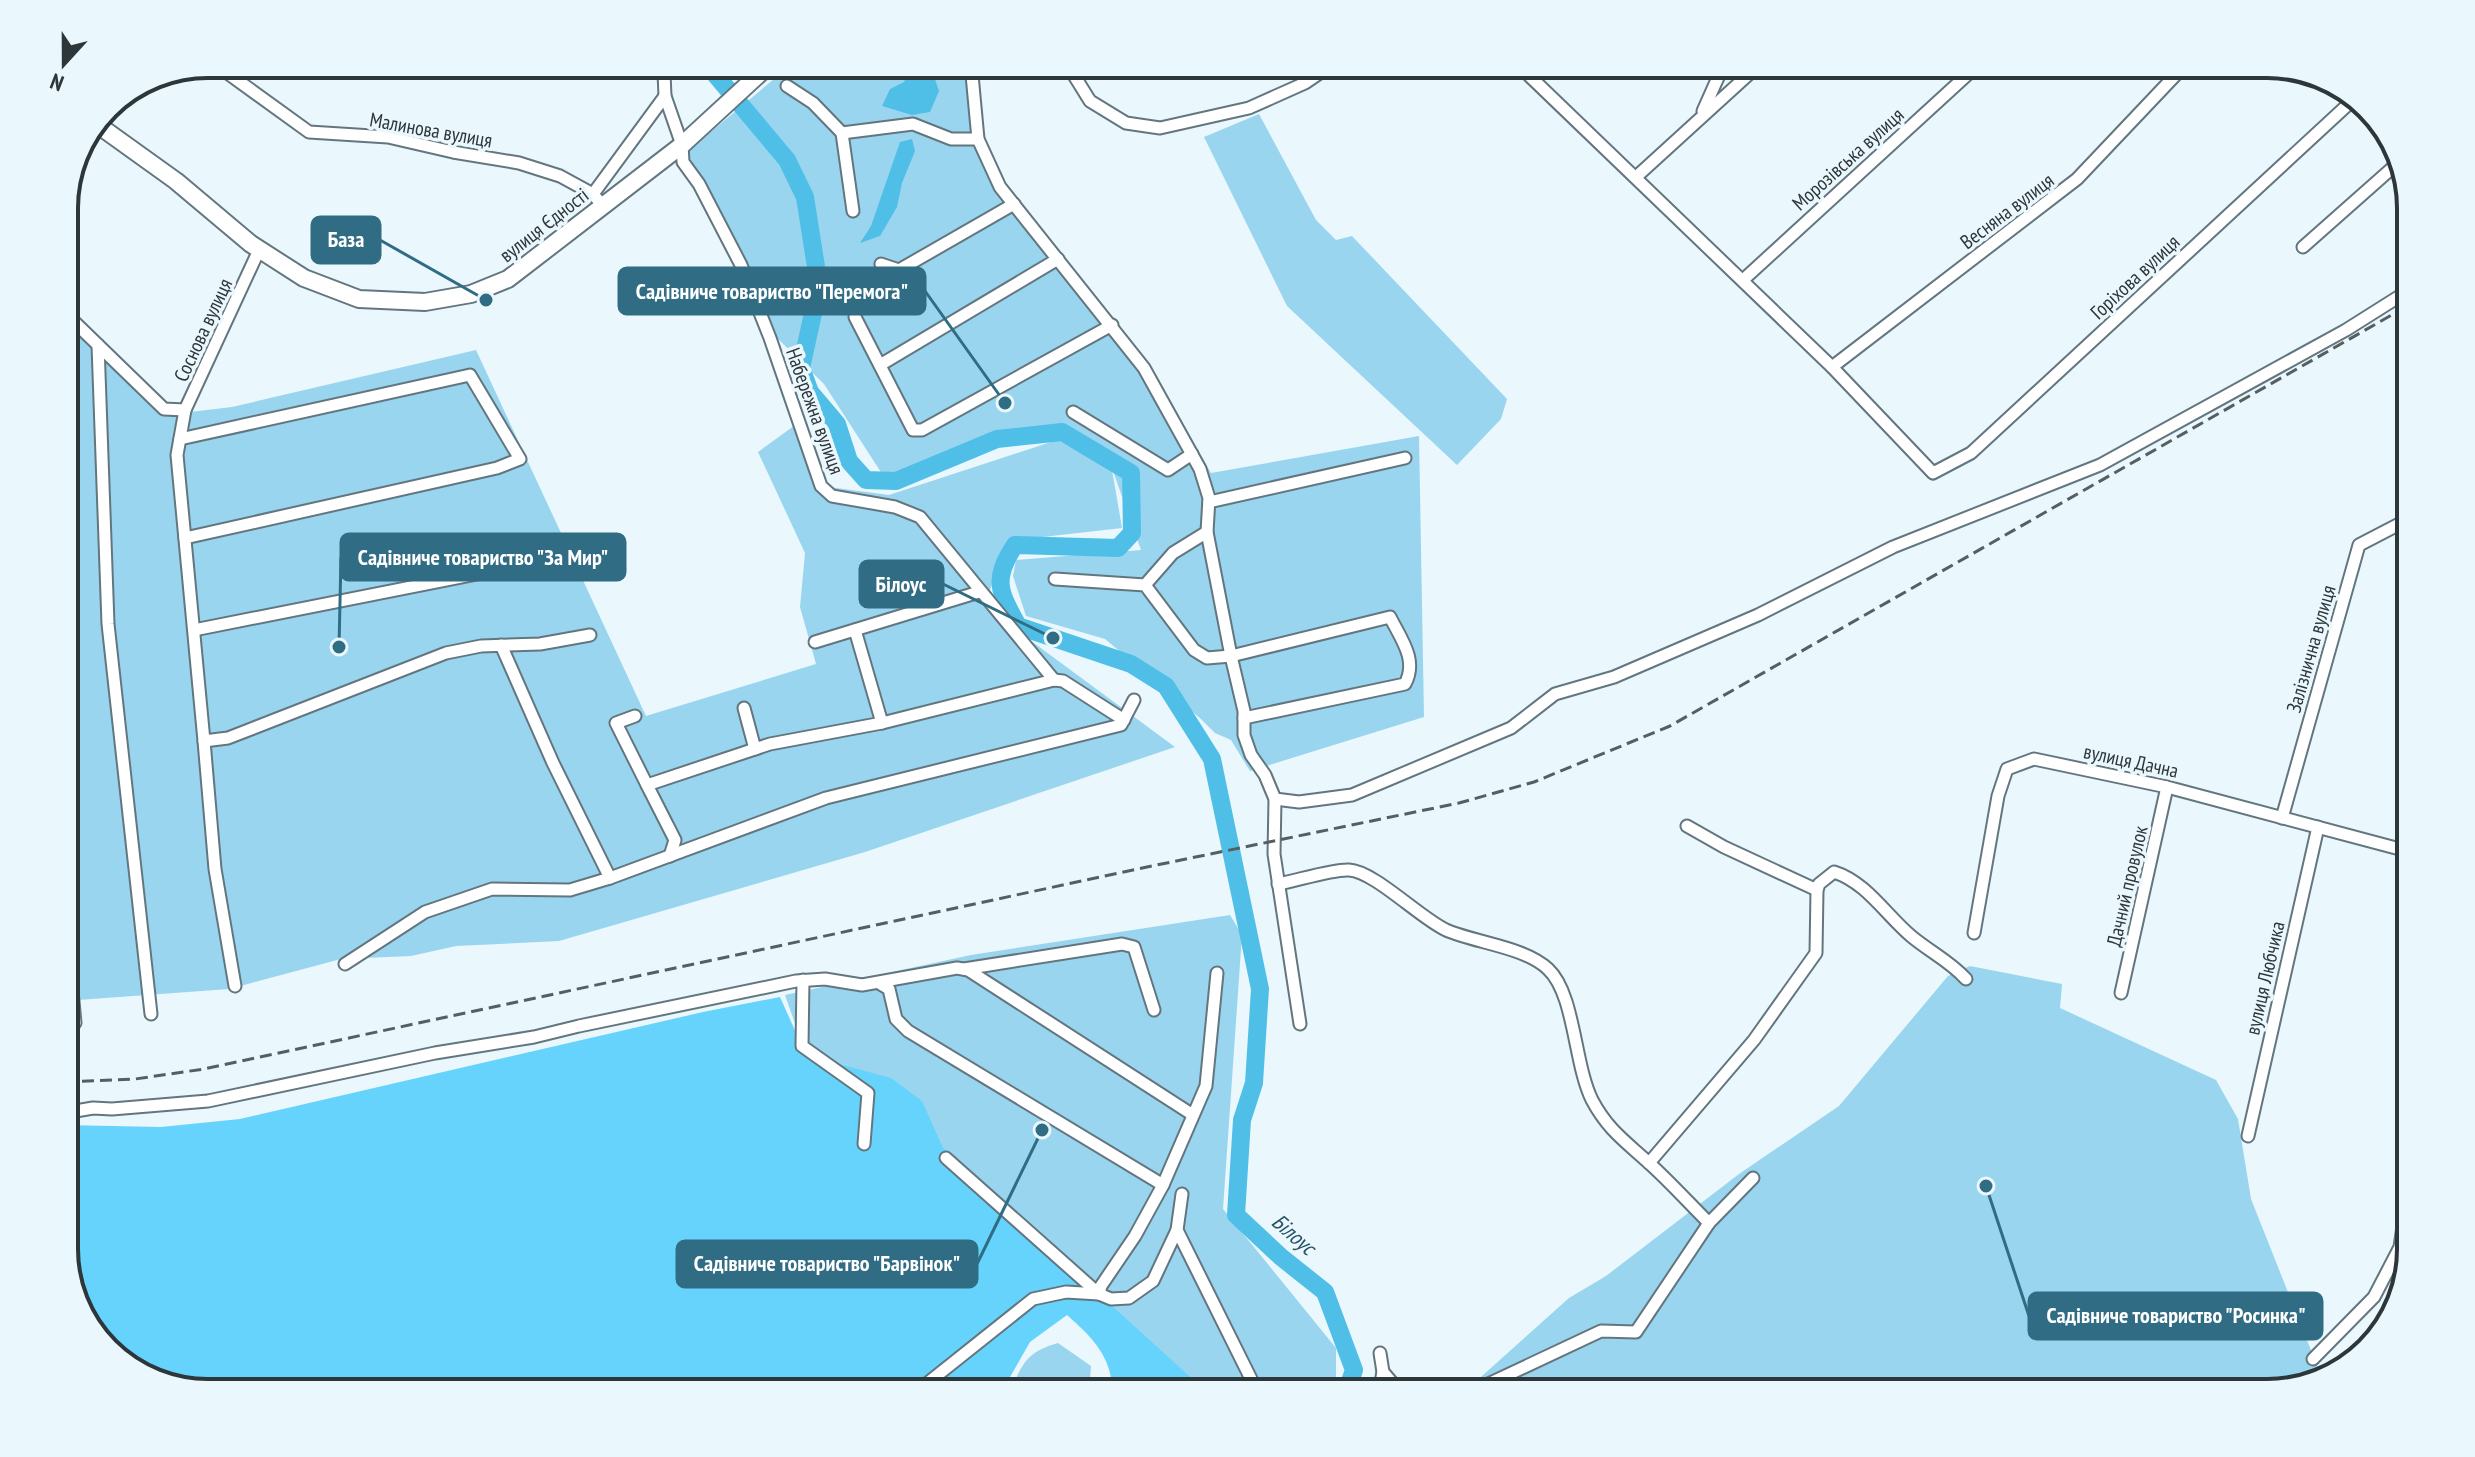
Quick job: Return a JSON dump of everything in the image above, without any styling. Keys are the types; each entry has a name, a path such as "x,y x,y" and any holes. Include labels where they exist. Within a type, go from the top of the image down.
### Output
{"main road":[{"name":"вулиця Єдності","path":"105,130 176,181 259,250 296,273 341,294 380,302 425,302 471,294 508,279 597,200 682,145 755,78"}],"street":[{"name":"Малинова вулиця","path":"234,78 309,132 388,137 519,163 560,176 597,200"},
{"name":"Набережна вулиця","path":"664,78 665,96 682,145 683,162 699,184 741,265 770,338 821,486 832,496 895,507 920,517 1054,680"},
{"path":"972,78 978,139 1000,187 1144,368 1200,469 1209,502 1207,532 1244,718 1244,735 1251,755 1265,775 1275,799 1274,854 1300,1024"},
{"path":"1076,78 1090,101 1126,123 1160,128 1249,108 1312,78"},
{"path":"1535,78 1832,367"},
{"path":"1700,117 1718,78"},
{"path":"1636,177 1744,78"},
{"name":"Морозівська вулиця","path":"1743,280 1964,78"},
{"name":"Весняна вулиця","path":"1832,367 2077,179 2173,78"},
{"path":"787,86 813,103 842,133 853,211"},
{"path":"597,200 665,96"},
{"name":"Горіхова вулиця","path":"1832,367 1933,473 1971,453 2347,106"},
{"path":"842,133 913,124 951,139 978,139"},
{"path":"2303,247 2391,169"},
{"path":"881,264 899,270 1014,204"},
{"name":"Соснова вулиця","path":"78,326 164,409 185,410 259,250"},
{"path":"880,365 1058,259"},
{"path":"1275,799 1299,802 1352,795 1511,728 1555,694 1614,677 1758,615 1893,547 2100,465 2346,330 2397,298"},
{"path":"855,317 913,430 922,430 1112,325"},
{"path":"98,345 108,624 151,1014"},
{"path":"180,439 470,375 520,459 497,468 185,538"},
{"path":"185,410 177,455 215,869 235,986"},
{"path":"1073,412 1168,470 1192,454"},
{"path":"1209,502 1405,458"},
{"name":"Залізнична вулиця","path":"2282,818 2359,545 2397,525"},
{"path":"1145,585 1173,553 1207,532"},
{"path":"194,630 557,558"},
{"path":"1055,579 1145,585 1194,650 1207,658 1231,656 1390,617 1411,662 1405,684 1244,718"},
{"path":"815,642 979,592"},
{"path":"855,630 882,723"},
{"path":"204,741 228,738 446,653 481,646 540,644 590,635"},
{"path":"501,645 553,763 610,878"},
{"path":"647,785 755,749 882,723 1054,680 1063,681 1124,720"},
{"path":"345,964 425,912 492,889 570,890 826,798 1121,725 1134,700"},
{"path":"744,708 755,749"},
{"path":"635,716 616,723 675,840 670,856"},
{"name":"вулиця Дачна","path":"1974,933 1998,796 2007,769 2034,759 2167,787 2397,848"},
{"name":"Дачний провулок","path":"2121,993 2167,787"},
{"path":"1687,826 1724,847 1817,890"},
{"name":"вулиця Любчика","path":"2248,1136 2318,827"},
{"path":"1278,884 1350,870 1382,884 1391,894 1445,930 1525,956 1548,969 1566,999 1576,1051 1592,1099 1615,1135 1649,1163 1709,1223"},
{"path":"1649,1163 1754,1040 1816,953 1817,890 1819,884 1834,872 1848,876 1911,936 1954,965 1966,979"},
{"path":"78,1111 208,1101 803,980 825,979 862,985 1122,944 1134,947 1154,1010"},
{"path":"964,969 1193,1115"},
{"path":"1099,1294 1163,1185 1206,1086 1217,973"},
{"path":"803,980 802,1046 868,1093 864,1144"},
{"path":"879,983 889,989 896,1019 908,1031 1163,1185"},
{"path":"946,1158 1099,1294 1111,1299 1129,1298 1153,1281 1177,1230 1182,1194"},
{"path":"1499,1379 1601,1331 1636,1332 1709,1223 1753,1178"},
{"path":"1177,1230 1251,1379"},
{"path":"2313,1359 2374,1297 2397,1253"},
{"path":"933,1379 1033,1299 1066,1292 1099,1294"},
{"path":"1380,1353 1382,1379"},
{"path":"1383,1372 1389,1379"}],"shaded area":[{"path":"775,78 970,78 985,164 1151,367 1211,473 1419,436 1424,717 1250,771 1231,740 1215,733 1105,639 1026,616 1013,576 1016,560 1141,550 1107,454 1071,433 1041,426 951,454 886,480 824,384 774,335 734,238 683,155"},
{"path":"906,78 935,78 939,91 930,112 912,115 882,106 890,89"},
{"path":"1259,114 1316,220 1336,240 1352,236 1507,399 1501,419 1457,465 1287,306 1204,137"},
{"path":"912,139 915,151 902,183 897,207 880,236 860,243 871,226 900,142"},
{"path":"78,326 165,415 232,407 476,350 646,716 816,664 800,607 805,553 758,452 798,423 821,486 889,495 1057,440 1112,470 1122,528 1008,541 990,590 1015,629 1175,747 865,852 559,941 456,946 411,956 341,959 229,989 78,1000"},
{"path":"1230,915 1242,935 1223,1209 1336,1348 1336,1379 1185,1379 806,1055 785,995 971,955"},
{"path":"1970,966 2062,984 2060,1008 2216,1080 2238,1119 2251,1199 2318,1368 2301,1375 2267,1379 1479,1379 1569,1298 1606,1276 1739,1174 1839,1106 1948,976"},
{"path":"780,997 806,1055 891,1078 922,1101 943,1148 1023,1218 1099,1294 1192,1379 1112,1379 1099,1349 1067,1315 1030,1342 1009,1379 191,1378 174,1375 143,1362 116,1341 95,1314 85,1291 78,1257 78,1125 161,1127 240,1119"},
{"path":"1058,1343 1091,1366 1090,1379 1016,1379 1026,1360"}],"waterway":[{"name":"Білоус","path":"718,78 787,160 805,197 819,286 801,368 810,392 837,424 849,461 866,480 896,481 997,439 1062,432 1131,473 1132,533 1118,548 1015,545 1003,568 1001,586 1006,604 1018,626 1131,664 1166,686 1212,759 1260,989 1254,1083 1242,1120 1236,1215 1325,1292 1354,1370 1351,1379"}],"railway":[{"path":"78,1081 135,1079 204,1069 1459,803 1534,782 1670,726 2397,312"}],"place":[{"name":"База","path":"486,300"},
{"name":"Садівниче товариство \"Перемога\"","path":"1005,403"},
{"name":"Білоус","path":"1053,638"},
{"name":"Садівниче товариство \"За Мир\"","path":"339,647"},
{"name":"Садівниче товариство \"Барвінок\"","path":"1042,1130"},
{"name":"Садівниче товариство \"Росинка\"","path":"1986,1186"}]}
